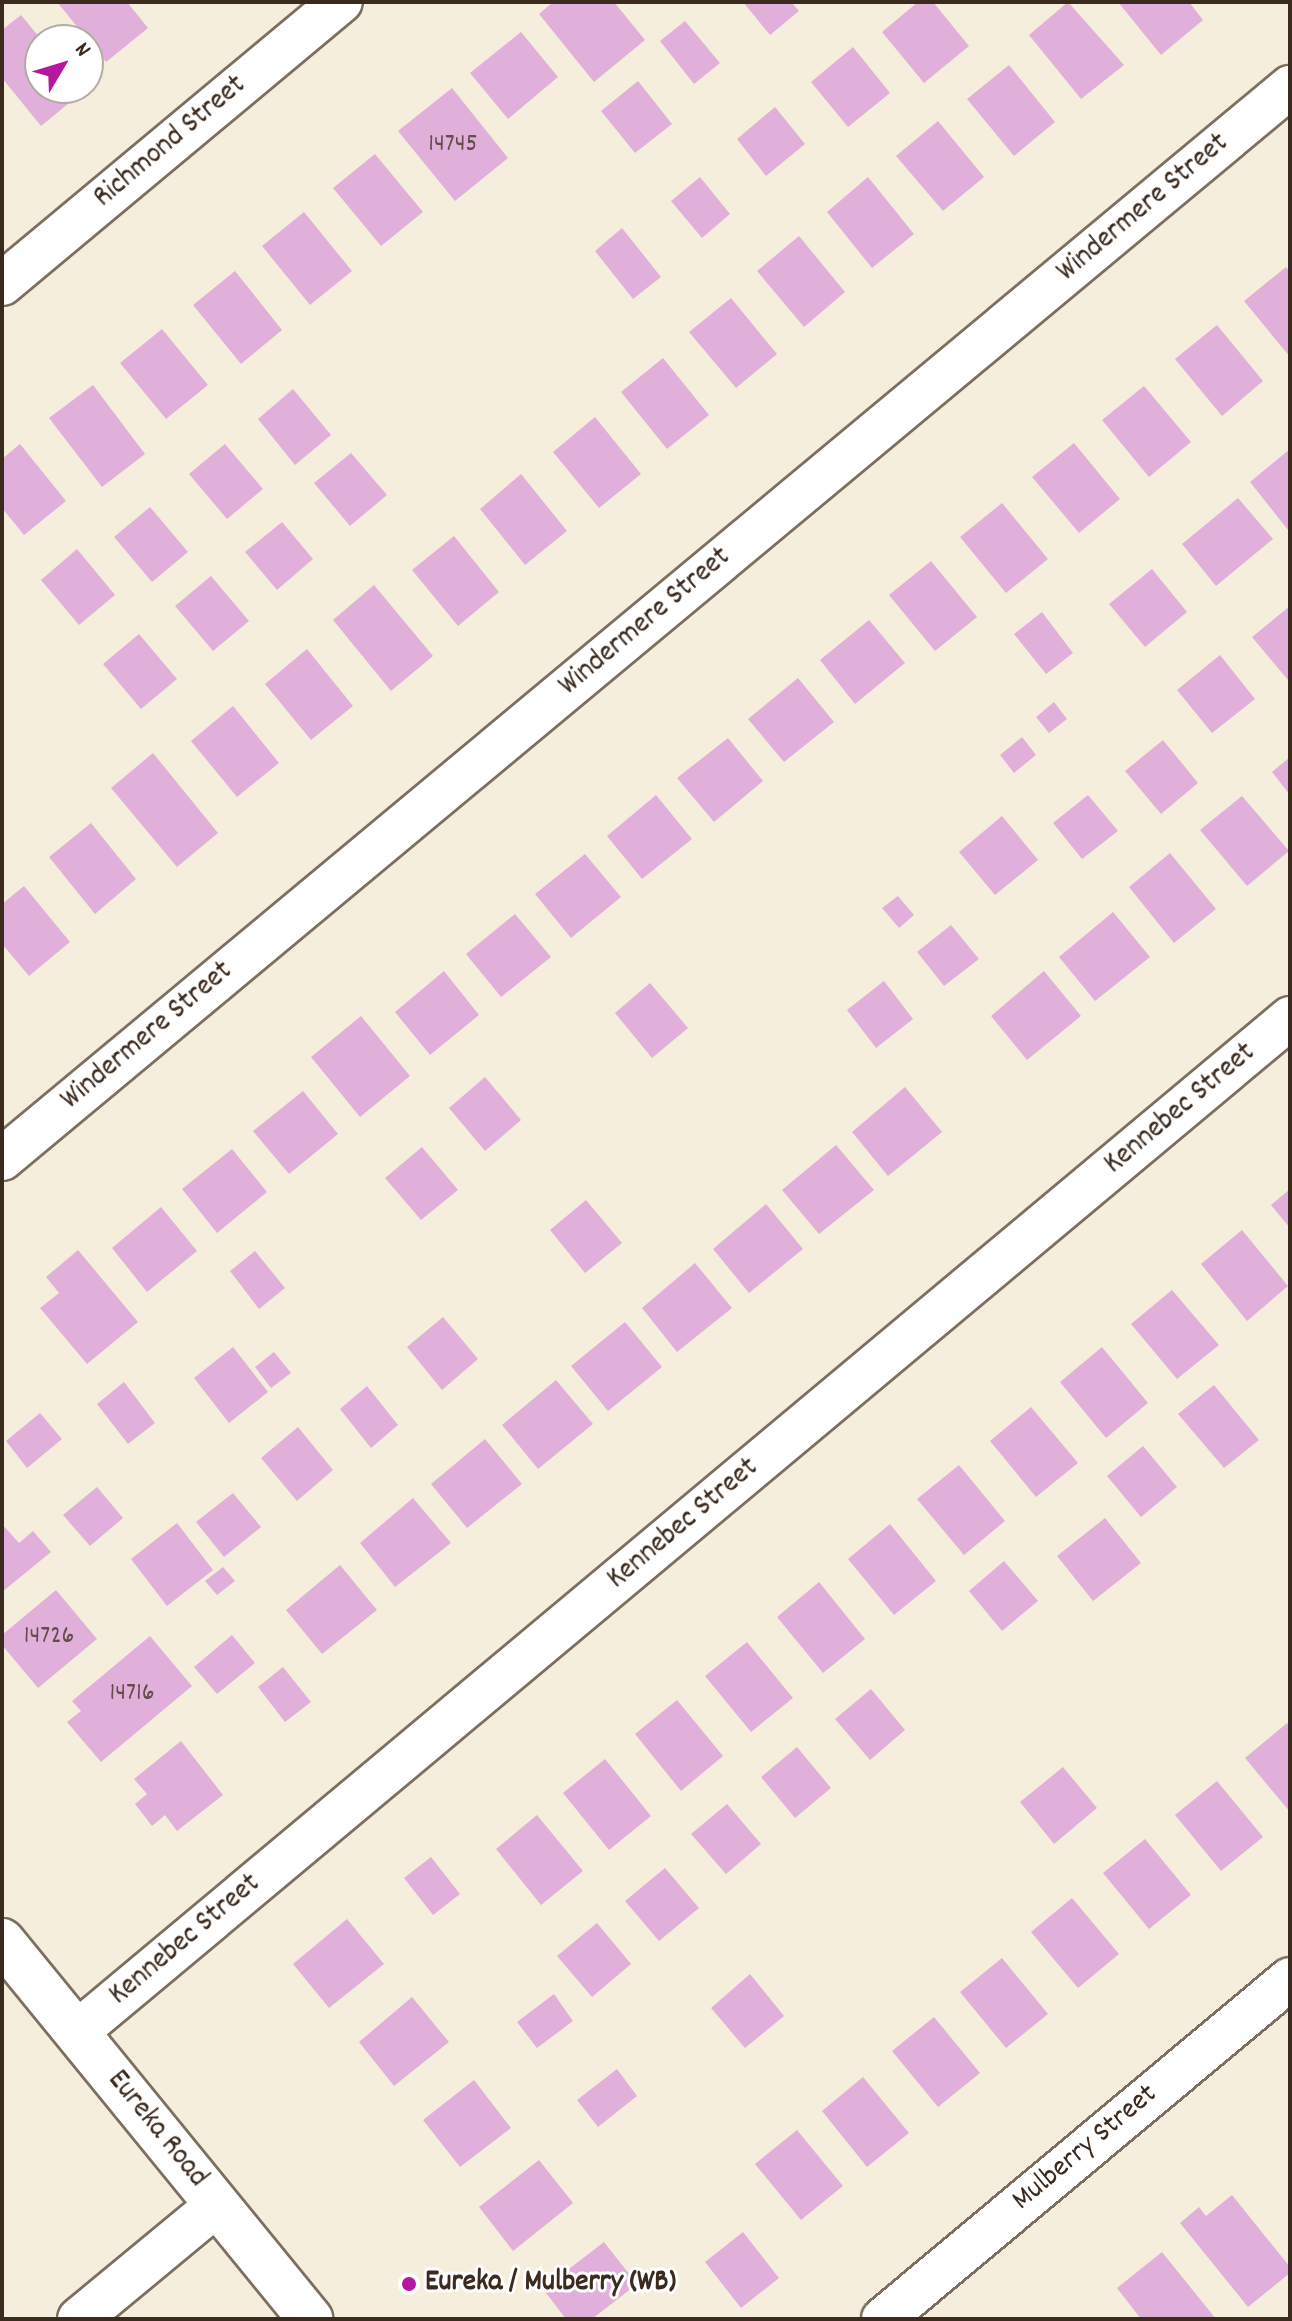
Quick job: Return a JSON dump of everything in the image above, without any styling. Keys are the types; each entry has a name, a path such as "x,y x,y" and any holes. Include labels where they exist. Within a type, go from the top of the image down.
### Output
{"main road":[{"name":"Eureka Road","path":"2,1941 310,2319"}],"street":[{"name":"Richmond Street","path":"2,284 341,2"},
{"name":"Windermere Street","path":"2,1159 1290,87"},
{"name":"Kennebec Street","path":"77,2032 1290,1018"},
{"name":"Mulberry Street","path":"883,2319 1290,1979"},
{"path":"79,2319 217,2205"}],"building":[{"path":"57,2 127,2 148,28 106,62 104,24 75,24"},
{"path":"553,2 614,2 645,40 594,82 539,14"},
{"path":"743,2 791,2 799,11 770,35"},
{"path":"918,2 933,2 969,46 924,83 882,32"},
{"path":"1068,2 1124,65 1081,99 1029,35"},
{"path":"1118,2 1189,2 1203,20 1161,55"},
{"path":"21,15 28,24 24,24 24,104 68,104 41,126 2,78 2,30"},
{"path":"685,21 720,63 694,84 660,41"},
{"path":"521,32 558,77 508,119 470,73"},
{"path":"853,47 890,93 848,127 811,82"},
{"path":"1009,65 1055,122 1014,156 967,99"},
{"path":"638,81 672,124 635,153 601,111"},
{"path":"452,88 508,158 455,201 398,131"},
{"path":"775,107 805,144 766,176 737,139"},
{"path":"938,121 984,177 943,211 896,156"},
{"path":"375,154 423,212 381,246 333,188"},
{"path":"700,177 730,214 702,238 671,201"},
{"path":"868,177 914,234 872,268 827,212"},
{"path":"304,212 352,271 310,305 262,246"},
{"path":"622,228 661,277 633,299 595,251"},
{"path":"799,236 845,292 804,327 757,271"},
{"path":"1286,267 1290,272 1290,357 1244,301"},
{"path":"235,271 282,330 241,364 193,305"},
{"path":"731,298 777,354 736,388 689,332"},
{"path":"1217,325 1263,381 1222,416 1175,359"},
{"path":"162,329 208,385 166,419 120,363"},
{"path":"663,358 709,415 667,449 621,392"},
{"path":"93,385 145,454 102,487 49,418"},
{"path":"1144,386 1191,442 1149,477 1102,420"},
{"path":"293,389 331,435 295,465 258,419"},
{"path":"595,417 641,474 599,508 553,452"},
{"path":"1074,443 1120,499 1079,533 1032,477"},
{"path":"20,444 66,501 24,535 2,508 2,459"},
{"path":"225,444 263,489 227,519 189,474"},
{"path":"1290,449 1290,528 1288,530 1250,482"},
{"path":"351,453 387,495 350,526 314,483"},
{"path":"521,474 567,531 525,565 480,509"},
{"path":"1238,498 1273,539 1216,586 1182,544"},
{"path":"1002,503 1048,559 1006,593 960,537"},
{"path":"150,507 188,552 152,582 114,537"},
{"path":"282,522 313,559 277,590 245,552"},
{"path":"454,536 499,592 458,626 412,570"},
{"path":"77,549 115,595 79,625 41,580"},
{"path":"931,561 977,617 935,651 889,595"},
{"path":"1152,569 1187,612 1145,647 1109,604"},
{"path":"211,576 249,621 213,651 175,606"},
{"path":"374,585 433,656 391,691 333,620"},
{"path":"1290,606 1290,679 1288,680 1252,637"},
{"path":"1042,612 1073,653 1046,674 1014,634"},
{"path":"869,620 905,663 855,704 820,660"},
{"path":"139,634 177,679 141,709 103,664"},
{"path":"307,649 353,706 311,740 265,684"},
{"path":"1220,655 1255,699 1212,733 1177,690"},
{"path":"798,678 834,722 784,762 748,719"},
{"path":"1054,702 1067,719 1049,733 1036,717"},
{"path":"233,706 279,763 237,797 191,741"},
{"path":"1022,737 1036,755 1014,773 1000,755"},
{"path":"728,738 763,781 714,822 677,778"},
{"path":"1163,740 1198,783 1161,814 1125,771"},
{"path":"153,753 218,833 177,867 111,788"},
{"path":"1290,757 1290,795 1272,772"},
{"path":"656,795 692,839 642,879 607,836"},
{"path":"1088,795 1118,831 1082,859 1053,823"},
{"path":"1242,796 1289,851 1247,886 1200,830"},
{"path":"1002,816 1038,860 995,895 959,852"},
{"path":"91,823 136,879 95,914 49,857"},
{"path":"1170,853 1216,909 1174,943 1129,887"},
{"path":"585,854 621,897 571,938 535,894"},
{"path":"24,886 70,942 29,976 2,944 2,904"},
{"path":"898,896 914,915 899,928 882,908"},
{"path":"1113,912 1150,957 1095,1001 1059,957"},
{"path":"515,914 551,957 501,997 466,954"},
{"path":"951,925 979,959 944,986 917,952"},
{"path":"444,971 479,1015 430,1055 395,1012"},
{"path":"1044,971 1081,1016 1027,1060 991,1016"},
{"path":"884,981 913,1019 876,1048 847,1010"},
{"path":"650,983 688,1028 652,1058 615,1013"},
{"path":"361,1016 410,1076 360,1117 311,1057"},
{"path":"485,1077 521,1120 485,1151 449,1108"},
{"path":"905,1087 942,1132 888,1176 852,1132"},
{"path":"303,1091 338,1134 289,1174 253,1131"},
{"path":"836,1145 874,1190 819,1234 782,1190"},
{"path":"422,1147 458,1190 421,1220 385,1178"},
{"path":"232,1149 267,1192 217,1233 182,1189"},
{"path":"1290,1189 1290,1228 1271,1205"},
{"path":"586,1200 622,1243 585,1273 550,1230"},
{"path":"766,1204 803,1249 749,1293 713,1249"},
{"path":"161,1207 197,1251 147,1292 112,1248"},
{"path":"1242,1230 1288,1286 1247,1321 1201,1264"},
{"path":"78,1250 138,1322 87,1364 40,1308 59,1293 46,1277"},
{"path":"255,1251 285,1288 259,1309 230,1271"},
{"path":"695,1263 732,1308 677,1352 642,1308"},
{"path":"1172,1290 1219,1345 1177,1379 1131,1324"},
{"path":"443,1317 478,1359 442,1390 407,1347"},
{"path":"625,1322 662,1367 608,1411 571,1366"},
{"path":"233,1347 268,1392 229,1423 194,1378"},
{"path":"1102,1347 1148,1403 1106,1438 1060,1382"},
{"path":"274,1352 291,1373 271,1388 255,1367"},
{"path":"556,1380 593,1424 538,1469 502,1425"},
{"path":"124,1382 155,1423 128,1444 97,1404"},
{"path":"1214,1385 1259,1440 1224,1468 1178,1414"},
{"path":"367,1386 398,1425 371,1448 340,1409"},
{"path":"1031,1407 1078,1463 1036,1497 990,1441"},
{"path":"40,1413 62,1439 27,1468 6,1441"},
{"path":"298,1427 333,1470 297,1501 261,1458"},
{"path":"485,1439 522,1484 467,1528 431,1484"},
{"path":"1143,1446 1177,1487 1141,1517 1107,1476"},
{"path":"959,1465 1005,1521 964,1555 917,1499"},
{"path":"97,1487 123,1518 90,1546 63,1515"},
{"path":"233,1493 261,1527 224,1557 196,1522"},
{"path":"413,1498 451,1543 395,1587 360,1543"},
{"path":"1105,1518 1141,1563 1093,1601 1057,1556"},
{"path":"177,1523 213,1570 167,1606 131,1559"},
{"path":"2,1524 19,1543 33,1531 51,1552 2,1592"},
{"path":"890,1524 936,1581 894,1615 848,1559"},
{"path":"1004,1561 1038,1601 1002,1631 969,1591"},
{"path":"340,1565 377,1610 322,1654 286,1610"},
{"path":"223,1567 235,1581 217,1595 205,1581"},
{"path":"819,1582 865,1639 823,1673 777,1617"},
{"path":"56,1590 97,1639 38,1688 2,1645 2,1635"},
{"path":"232,1635 255,1663 217,1694 194,1667"},
{"path":"150,1636 192,1686 101,1762 67,1722 81,1711 72,1701"},
{"path":"747,1642 793,1698 751,1732 705,1676"},
{"path":"283,1667 311,1702 285,1722 258,1687"},
{"path":"871,1689 905,1730 870,1760 835,1719"},
{"path":"677,1700 723,1756 681,1791 635,1734"},
{"path":"1287,1723 1290,1727 1290,1812 1245,1758"},
{"path":"181,1741 223,1795 177,1831 165,1815 152,1826 135,1804 147,1794 134,1779"},
{"path":"797,1747 831,1788 795,1818 761,1777"},
{"path":"605,1759 651,1816 609,1850 563,1793"},
{"path":"1063,1767 1097,1808 1054,1844 1020,1802"},
{"path":"1217,1781 1263,1837 1221,1871 1175,1815"},
{"path":"727,1804 761,1844 726,1874 691,1834"},
{"path":"537,1815 583,1871 541,1905 496,1849"},
{"path":"1145,1839 1191,1895 1149,1929 1103,1873"},
{"path":"431,1857 460,1894 433,1915 404,1878"},
{"path":"665,1868 699,1908 659,1941 625,1901"},
{"path":"1072,1898 1119,1954 1078,1988 1031,1932"},
{"path":"347,1919 384,1964 329,2008 293,1964"},
{"path":"597,1923 631,1964 592,1997 557,1956"},
{"path":"1002,1958 1048,2014 1006,2048 960,1992"},
{"path":"750,1974 784,2016 745,2048 711,2008"},
{"path":"554,1994 573,2021 537,2048 517,2022"},
{"path":"412,1997 449,2042 394,2086 359,2042"},
{"path":"934,2017 980,2073 938,2107 892,2051"},
{"path":"617,2069 637,2096 598,2127 577,2100"},
{"path":"863,2077 909,2133 867,2167 822,2111"},
{"path":"474,2080 511,2128 460,2167 423,2120"},
{"path":"797,2130 843,2186 801,2220 755,2164"},
{"path":"539,2160 573,2203 513,2251 479,2207"},
{"path":"1232,2195 1290,2267 1290,2273 1248,2307 1180,2223 1199,2207 1206,2216"},
{"path":"743,2232 779,2278 741,2308 705,2262"},
{"path":"604,2242 637,2284 592,2319 566,2319 543,2289"},
{"path":"1162,2252 1216,2319 1141,2319 1117,2288"}],"place":[{"name":"Eureka / Mulberry (WB)","path":"409,2284"}]}
